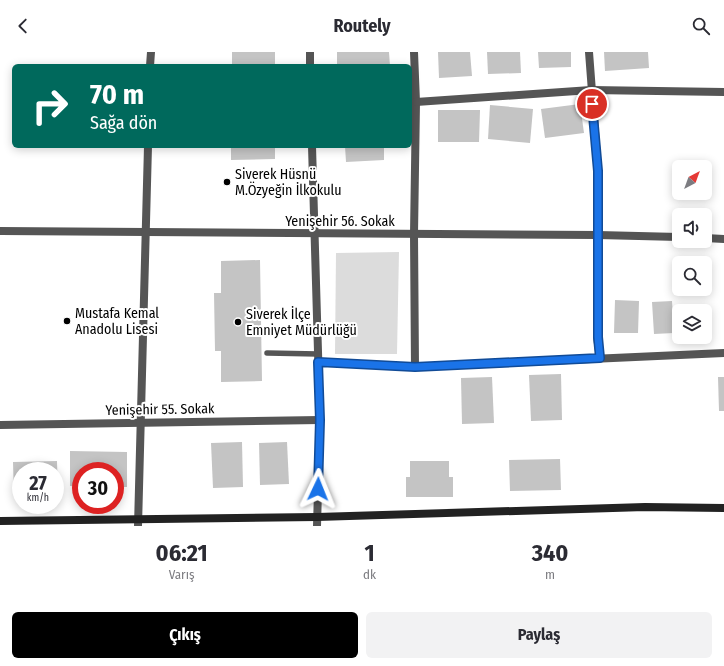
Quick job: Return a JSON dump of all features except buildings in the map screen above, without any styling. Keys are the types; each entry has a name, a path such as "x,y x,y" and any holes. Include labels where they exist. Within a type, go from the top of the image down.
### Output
{"street":[{"path":"150,64 151,52"},
{"path":"310,52 310,64"},
{"path":"414,52 416,102 414,234 415,367"},
{"path":"588,52 598,171 598,337 600,358"},
{"path":"416,102 591,90 724,92"},
{"path":"138,523 148,148"},
{"path":"312,148 320,420 317,526"},
{"name":"Yenişehir 56. Sokak","path":"0,231 414,234 672,238"},
{"path":"712,238 724,239"},
{"path":"318,358 415,367 724,353"},
{"name":"Yenişehir 55. Sokak","path":"0,425 320,420"},
{"path":"0,521 138,523 644,507 724,508"}],"lane":[{"path":"267,353 318,358"}],"shaded area":[{"path":"399,252 397,354 335,354 336,253"}],"place":[{"name":"Siverek Hüsnü M.Özyeğin İlkokulu","path":"227,182"},
{"name":"Mustafa Kemal Anadolu Lisesi","path":"67,321"},
{"name":"Siverek İlçe Emniyet Müdürlüğü","path":"238,322"}],"route":[{"path":"318,489 320,420 318,362 415,367 600,358 598,337 598,171 592,104"}]}
